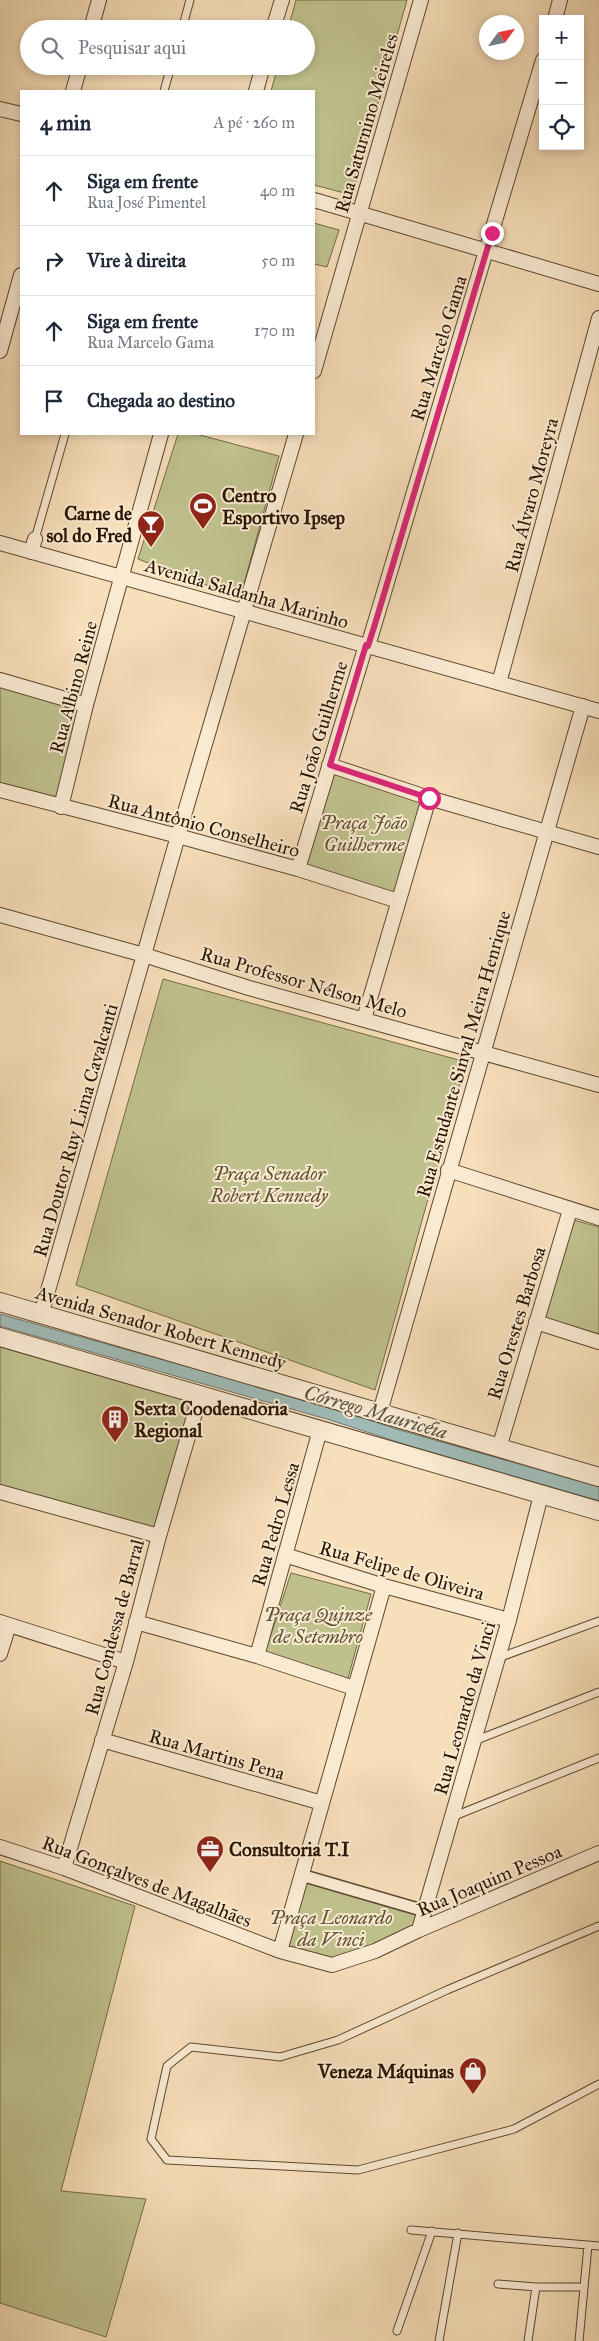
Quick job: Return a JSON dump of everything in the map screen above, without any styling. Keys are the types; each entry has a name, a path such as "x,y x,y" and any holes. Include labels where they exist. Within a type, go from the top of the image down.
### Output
{"street":[{"path":"93,20 99,0"},
{"path":"276,20 282,0"},
{"name":"Rua Saturnino Meireles","path":"315,368 421,0"},
{"path":"556,15 560,0"},
{"name":"Rua Marcelo Gama","path":"367,645 539,73"},
{"path":"73,90 77,75"},
{"path":"256,90 260,75"},
{"path":"0,108 20,114"},
{"path":"315,200 599,284"},
{"path":"0,351 20,279"},
{"name":"Rua Álvaro Moreyra","path":"499,683 599,318"},
{"name":"Rua Albino Reine","path":"61,807 86,705 161,435"},
{"path":"244,612 296,435"},
{"name":"Avenida Saldanha Marinho","path":"0,543 33,546 121,577 599,711"},
{"name":"Rua Doutor Ruy Lima Cavalcanti","path":"41,1314 244,612"},
{"name":"Rua João Guilherme","path":"298,869 367,645"},
{"path":"0,680 86,705"},
{"name":"Rua Estudante Sinval Meira Henrique","path":"380,1412 582,706"},
{"path":"330,765 429,798 599,847"},
{"name":"Rua Antônio Conselheiro","path":"0,790 298,869 398,901"},
{"path":"364,1019 429,798"},
{"name":"Rua Professor Nélson Melo","path":"0,915 144,955 248,988 599,1085"},
{"path":"448,1170 599,1218"},
{"name":"Rua Orestes Barbosa","path":"499,1448 570,1210"},
{"name":"Avenida Senador Robert Kennedy","path":"0,1302 599,1477"},
{"path":"536,1322 599,1342"},
{"path":"0,1337 599,1512"},
{"name":"Rua Condessa de Barral","path":"64,1868 126,1662 159,1536 200,1396"},
{"name":"Rua Pedro Lessa","path":"257,1656 320,1430"},
{"path":"0,1492 159,1536"},
{"name":"Rua Leonardo da Vinci","path":"419,1930 509,1620 541,1495"},
{"name":"Rua Felipe de Oliveira","path":"285,1555 384,1586 509,1620"},
{"path":"280,1951 384,1586"},
{"path":"136,1622 257,1656 354,1688"},
{"path":"0,1654 5,1623 126,1662"},
{"name":"Rua Martins Pena","path":"102,1740 322,1803"},
{"name":"Rua Gonçalves de Magalhães","path":"0,1847 64,1868 280,1951"},
{"name":"Rua Joaquim Pessoa","path":"280,1951 334,1965 375,1952 419,1930 599,1853"},
{"path":"301,1875 425,1911"}],"lane":[{"path":"184,20 190,0"},
{"path":"164,90 168,75"},
{"path":"33,546 66,435"},
{"path":"498,1658 599,1621"},
{"path":"474,1742 599,1692"},
{"path":"452,1817 599,1758"},
{"path":"599,1926 447,1990 338,2040 280,2057 191,2047 167,2066 151,2139 167,2160 358,2170 514,2129 599,2084"},
{"path":"411,2230 599,2246"},
{"path":"398,2330 432,2231"},
{"path":"439,2341 458,2233"},
{"path":"579,2341 588,2245"},
{"path":"498,2284 584,2288"},
{"path":"528,2341 536,2287"}],"green space":[{"path":"296,0 407,0 352,195 315,185 315,90 271,90 275,75 315,75 315,20 290,20"},
{"path":"315,223 339,230 327,267 315,264"},
{"path":"178,435 200,435 279,456 241,595 193,581 138,559"},
{"path":"0,686 80,709 56,800 0,784"},
{"name":"Praça João Guilherme","path":"331,772 425,800 395,896 304,863"},
{"name":"Praça Senador Robert Kennedy","path":"163,979 466,1062 375,1390 76,1285"},
{"path":"566,1218 599,1227 599,1341 535,1323"},
{"path":"0,1345 192,1398 155,1530 0,1488"},
{"name":"Praça Quinze de Setembro","path":"291,1573 371,1594 347,1682 264,1656"},
{"path":"0,1861 135,1906 61,2191 146,2199 106,2337 0,2303"},
{"name":"Praça Leonardo da Vinci","path":"298,1878 424,1911 416,1939 331,1972 284,1952"}],"water":[{"path":"0,1314 334,1408 396,1429 599,1487 599,1501 404,1444 330,1420 0,1326"}],"place":[{"name":"Centro Esportivo Ipsep","path":"203,530"},
{"name":"Carne de sol do Fred","path":"151,548"},
{"name":"Sexta Coodenadoria Regional","path":"115,1443"},
{"name":"Consultoria T.I","path":"210,1873"},
{"name":"Veneza Máquinas","path":"473,2095"}],"route":[{"path":"429,798 330,765 366,645 368,646 375,624 492,233"}],"water label":[{"name":"Córrego Mauricéia","path":"376,1412"}]}
